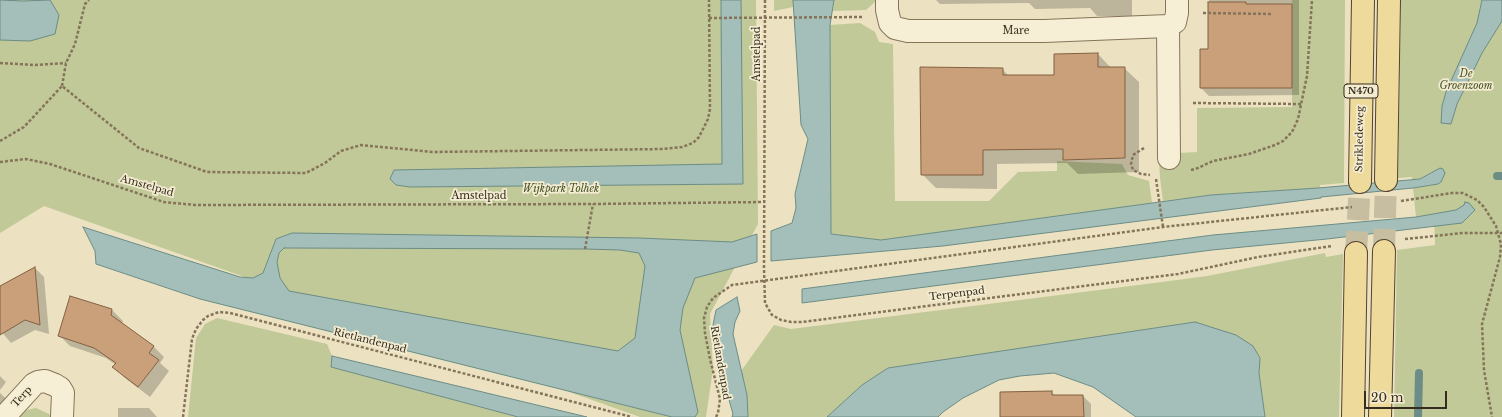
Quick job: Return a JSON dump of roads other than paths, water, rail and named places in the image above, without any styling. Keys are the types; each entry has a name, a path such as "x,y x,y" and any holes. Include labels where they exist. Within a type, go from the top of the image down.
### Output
{"main road":[{"name":"Strikledeweg","path":"1360,182 1363,0"},
{"name":"N470","path":"1386,180 1389,0"},
{"path":"1380,417 1384,251"},
{"path":"1353,417 1356,252"}],"street":[{"name":"Mare","path":"887,0 887,10 890,23 895,28 908,31 1044,31 1174,13"},
{"path":"1174,13 1169,103 1174,157"},
{"name":"Terp","path":"4,417 34,384 45,381 55,384 63,393 62,417"}],"water":[{"path":"0,0 50,0 59,15 55,34 30,41 0,40"},
{"path":"721,0 741,0 743,184 410,187 396,185 390,179 394,170 722,164"},
{"path":"793,0 834,0 830,25 831,234 881,240 1211,195 1420,179 1440,168 1443,169 1445,173 1441,182 1438,184 1413,188 1321,197 943,246 771,261 771,231 792,223 796,208 795,194 808,139 801,125"},
{"path":"1482,0 1502,0 1502,21 1482,53 1457,104 1451,124 1441,123 1442,106 1446,92 1477,23"},
{"path":"1465,202 1469,203 1475,210 1462,223 1327,239 1212,250 802,303 802,289 1213,235 1416,217 1456,210 1464,205"},
{"path":"83,227 240,277 253,278 263,273 276,239 292,233 639,238 732,242 757,234 757,262 695,278 683,308 680,330 698,412 695,417 672,417 200,299 96,264 95,251","holes":["284,248 620,250 639,253 645,266 635,338 618,351 289,291 280,278 277,262 279,253"]},
{"path":"737,297 740,311 735,322 733,334 747,395 748,417 732,417 733,414 711,335 716,310"},
{"path":"1195,322 1236,335 1253,346 1260,358 1259,373 1265,417 1136,417 1093,387 1054,373 1020,376 999,380 963,398 938,417 827,417 862,385 888,368"},
{"path":"332,356 587,417 518,417 331,367"}],"waterway":[{"path":"1497,176 1502,176"},
{"path":"1418,417 1419,373"}],"tunnel":[{"path":"1384,251 1386,180"},
{"path":"1356,253 1360,182"}],"park label":[{"name":"De Groenzoom","path":"1466,80"},
{"name":"Wijkpark Tolhek","path":"561,189"}]}
